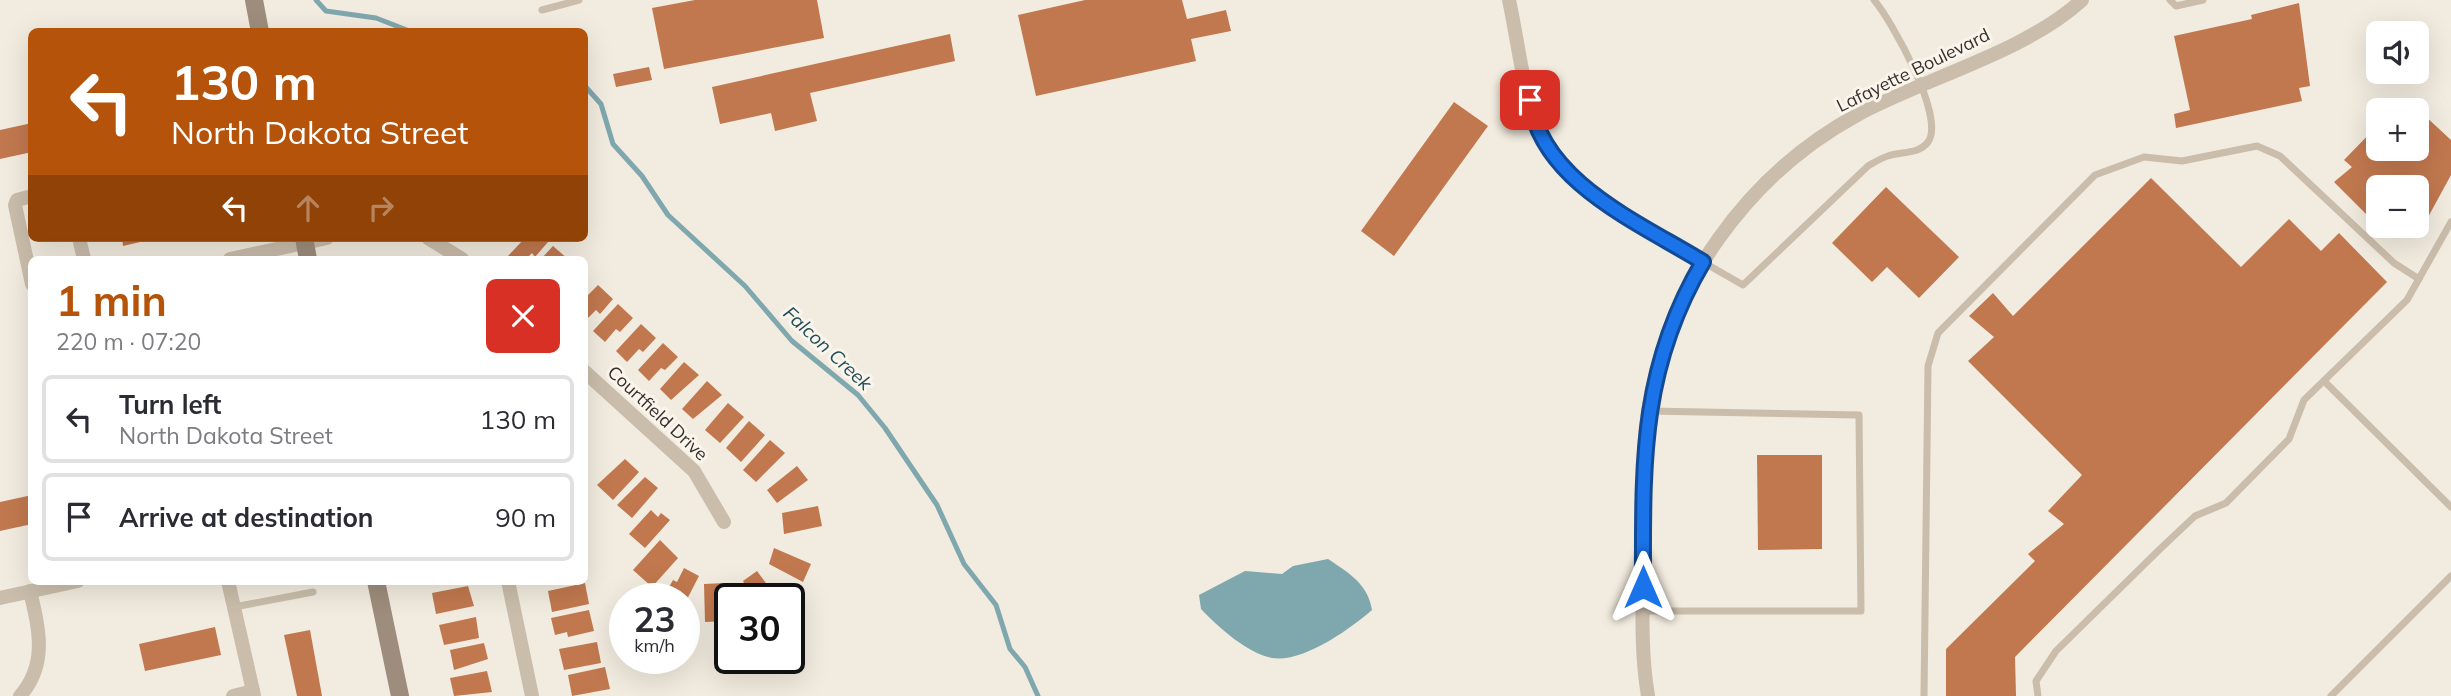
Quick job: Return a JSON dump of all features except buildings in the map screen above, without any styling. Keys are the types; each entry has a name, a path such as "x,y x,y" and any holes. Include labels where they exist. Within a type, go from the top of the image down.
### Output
{"street":[{"path":"254,0 259,28"},
{"path":"1509,0 1534,115 1557,161 1585,189 1703,262"},
{"name":"Lafayette Boulevard","path":"1648,696 1643,611 1643,470 1648,411 1666,342 1681,304 1703,262 1755,193 1787,163 1859,114 2033,34 2082,0"},
{"path":"28,197 16,200 15,205 28,265"},
{"path":"434,242 457,256"},
{"path":"249,256 306,247"},
{"name":"Courtfield Drive","path":"588,375 694,471 724,522"},
{"path":"0,598 59,585"},
{"path":"229,585 253,694 233,696"},
{"path":"377,585 400,696"},
{"path":"509,585 532,696"},
{"path":"20,696 31,681 40,652 40,633 30,591"}],"lane":[{"path":"542,10 579,0"},
{"path":"1703,262 1743,285 1868,166 1888,155 1919,150 1929,141 1933,125 1920,86 1891,20 1874,0"},
{"path":"2169,0 2176,6 2203,0"},
{"path":"1924,696 1928,366 1938,333 2095,176 2144,158 2182,162 2257,146 2280,156 2394,263 2419,279"},
{"path":"2038,696 2036,681 2056,651 2195,516 2225,503 2289,439 2304,400 2407,300 2451,222"},
{"path":"2324,381 2451,508"},
{"path":"1643,611 1861,611 1859,415 1648,411"},
{"path":"2331,696 2451,576"},
{"path":"233,607 313,592"}],"water":[{"path":"1328,559 1362,586 1372,610 1339,635 1311,650 1284,658 1262,655 1234,638 1201,609 1199,595 1245,571 1282,574 1293,566"}],"waterway":[{"name":"Falcon Creek","path":"316,0 326,11 376,18 402,28"},
{"name":"Falcon Creek","path":"588,89 601,104 613,144 642,176 668,215 745,286 792,341 858,395 885,428 937,505 964,564 996,605 1010,649 1025,667 1038,696"}],"route":[{"path":"1530,100 1544,141 1557,161 1573,178 1585,189 1703,262 1674,319 1648,411 1643,470 1643,587"}]}
